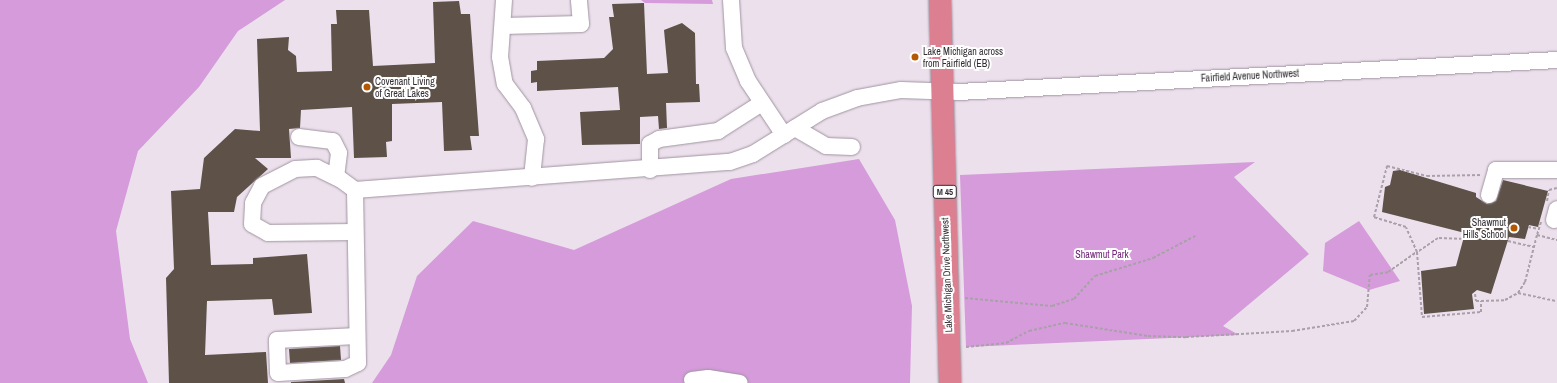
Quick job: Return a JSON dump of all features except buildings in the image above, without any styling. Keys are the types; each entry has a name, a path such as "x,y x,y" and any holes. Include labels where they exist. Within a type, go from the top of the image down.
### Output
{"highway":[{"name":"Lake Michigan Drive Northwest","path":"940,0 950,383"}],"street":[{"path":"504,0 500,57 505,84 523,108 536,139 532,178"},
{"path":"503,26 581,24 579,0"},
{"path":"732,0 734,48 762,103 790,131 826,146 852,147"},
{"name":"Fairfield Avenue Northwest","path":"355,190 650,170 730,162 753,154 822,111 857,98 901,90 942,92 1557,60"},
{"path":"650,170 650,144 659,139 718,131 762,103"},
{"path":"299,137 333,141 340,153 336,177"},
{"path":"355,232 268,233 252,224 253,204 262,186 295,169 317,168 336,177 355,190 358,363 345,369 278,373 277,340 357,336"},
{"path":"1489,195 1496,170 1557,170"},
{"path":"692,380 708,378 740,383"}],"path":[{"path":"1481,301 1481,312 1422,317 1416,252 1406,228 1374,217 1387,166 1433,176 1483,175 1496,170"},
{"path":"1528,227 1539,229"},
{"path":"966,347 1006,343 1029,331 1065,323 1162,337 1244,334 1342,324 1354,321 1367,307 1370,275 1388,272 1416,252 1442,237 1467,239 1474,228"},
{"path":"965,298 1052,306 1074,299 1094,276 1153,258 1197,235"},
{"path":"1476,294 1476,301 1481,301 1506,300 1518,293 1537,235"},
{"path":"1508,241 1534,247"},
{"path":"1518,293 1557,301"}],"green space":[{"path":"0,0 285,0 238,31 199,87 138,151 116,231 130,339 148,383 0,383"},
{"path":"641,0 712,0 713,4 645,3"},
{"path":"859,159 895,220 912,306 910,383 372,383 391,355 417,276 473,221 574,250 731,179"},
{"name":"Shawmut Park","path":"1255,162 1234,177 1309,254 1223,326 1239,335 966,347 960,175"},
{"path":"1359,221 1400,281 1369,290 1323,271 1325,243"}],"place":[{"name":"Lake Michigan across from Fairfield (EB)","path":"915,57"},
{"name":"Covenant Living of Great Lakes","path":"367,87"},
{"name":"Shawmut Hills School","path":"1514,228"}]}
